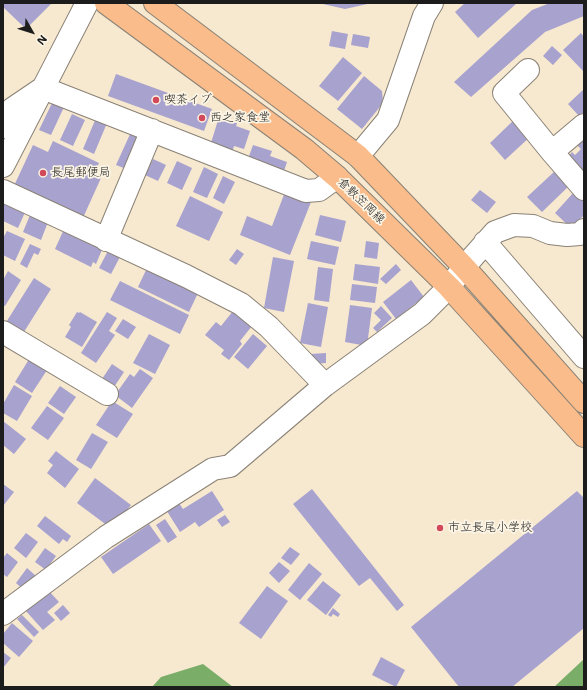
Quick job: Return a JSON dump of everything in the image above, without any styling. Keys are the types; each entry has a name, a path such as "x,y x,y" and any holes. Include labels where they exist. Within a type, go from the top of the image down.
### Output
{"main road":[{"name":"倉敷笠岡線","path":"106,3 304,148 337,177 448,288 584,436"},
{"path":"155,3 358,156 464,267 584,402"}],"street":[{"path":"3,166 87,3"},
{"path":"358,156 388,120 424,16 432,3"},
{"path":"528,70 504,93 584,189"},
{"path":"3,127 12,109 43,88"},
{"path":"43,88 306,191 319,190 337,177"},
{"path":"552,152 584,125"},
{"path":"106,240 152,130"},
{"path":"3,191 186,276 241,304 269,327 325,385"},
{"path":"3,614 106,537 213,469 230,466 325,385 422,314 448,288 464,267 495,232 514,225 533,226 550,233 567,235 580,234 584,230"},
{"path":"485,242 584,357"},
{"path":"3,332 107,394"}],"green space":[{"path":"584,659 584,687 554,687"},
{"path":"203,664 233,687 152,687 161,677"}],"building":[{"path":"3,3 52,3 26,29 3,7"},
{"path":"323,3 372,3 345,9 323,4"},
{"path":"465,3 517,3 478,38 455,12"},
{"path":"550,3 584,3 584,16 545,32 471,97 454,82 532,10"},
{"path":"332,31 348,34 345,49 329,46"},
{"path":"581,33 584,37 584,72 563,50"},
{"path":"353,34 370,37 368,48 351,45"},
{"path":"552,46 562,55 553,65 543,56"},
{"path":"343,57 362,73 338,101 319,86"},
{"path":"116,74 212,109 204,131 108,96"},
{"path":"364,76 382,91 383,103 362,129 337,109"},
{"path":"584,89 584,115 582,113 579,116 568,104"},
{"path":"53,101 64,107 51,135 39,130"},
{"path":"72,114 85,120 73,146 60,140"},
{"path":"219,117 237,123 236,126 250,131 244,149 234,146 232,153 210,146"},
{"path":"96,118 107,123 94,154 83,149"},
{"path":"516,118 532,135 505,160 490,143"},
{"path":"131,132 148,139 134,172 116,165"},
{"path":"584,136 584,170 582,172 567,158 572,152 575,155 581,149 576,144"},
{"path":"53,141 99,163 94,175 101,178 82,220 13,188 33,145 48,152"},
{"path":"253,145 272,151 270,156 287,162 284,171 248,159"},
{"path":"153,159 166,165 158,181 145,175"},
{"path":"177,161 192,168 182,190 167,183"},
{"path":"204,167 218,174 207,198 193,192"},
{"path":"555,171 569,186 542,212 527,197"},
{"path":"223,176 235,182 224,204 213,198"},
{"path":"480,190 496,202 487,213 471,200"},
{"path":"285,192 311,202 290,255 240,235 247,216 272,226"},
{"path":"574,192 584,201 584,215 571,228 555,213"},
{"path":"190,196 223,212 209,241 176,226"},
{"path":"3,200 26,210 18,228 3,221"},
{"path":"30,215 48,222 41,240 23,232"},
{"path":"320,215 346,221 341,242 315,235"},
{"path":"65,227 104,245 96,264 93,262 91,267 55,249"},
{"path":"7,231 25,239 15,261 3,255 3,238"},
{"path":"311,241 339,247 335,265 307,259"},
{"path":"366,241 379,243 377,259 364,257"},
{"path":"30,244 41,249 38,255 34,253 27,268 20,264"},
{"path":"109,249 121,255 111,274 99,268"},
{"path":"237,249 244,254 236,265 229,260"},
{"path":"273,257 294,261 284,312 264,308"},
{"path":"355,264 380,267 378,284 353,280"},
{"path":"396,264 401,270 386,284 380,279"},
{"path":"318,267 333,269 329,302 314,300"},
{"path":"147,268 198,293 189,312 138,287"},
{"path":"8,271 21,280 5,306 3,305 3,280"},
{"path":"34,278 51,289 22,335 5,324"},
{"path":"411,280 424,297 396,319 383,302"},
{"path":"120,281 189,315 180,334 110,300"},
{"path":"352,284 377,287 375,303 350,300"},
{"path":"308,303 328,307 321,347 300,343"},
{"path":"350,305 372,308 367,346 345,342"},
{"path":"381,306 392,318 377,332 373,328 381,320 374,313"},
{"path":"233,311 252,326 240,341 242,344 229,360 221,354 224,350 205,335 216,322 221,326"},
{"path":"77,312 80,312 97,322 82,347 65,337 71,327 69,325"},
{"path":"107,312 117,318 109,331 115,335 96,363 81,353"},
{"path":"123,319 136,327 128,339 115,331"},
{"path":"149,334 170,345 155,374 133,363"},
{"path":"253,334 267,346 248,369 234,357"},
{"path":"326,353 326,363 312,364 311,354"},
{"path":"31,356 49,367 32,393 15,382"},
{"path":"112,364 124,372 112,390 100,382"},
{"path":"140,369 153,378 132,408 115,395 130,374 134,377"},
{"path":"14,385 32,396 17,421 3,413 3,404"},
{"path":"60,386 76,397 64,414 48,403"},
{"path":"112,401 133,414 117,438 96,425"},
{"path":"47,406 64,418 48,440 31,428"},
{"path":"3,421 26,439 14,454 3,445"},
{"path":"92,433 108,442 91,469 76,460"},
{"path":"56,451 79,469 65,488 47,473 53,465 48,461"},
{"path":"95,478 131,505 112,529 77,503"},
{"path":"3,484 14,492 3,506"},
{"path":"312,489 404,605 397,611 370,578 359,586 293,504"},
{"path":"212,491 224,510 199,527 195,522 180,532 165,508 177,500 183,509"},
{"path":"577,491 584,498 584,628 512,687 459,687 411,627"},
{"path":"225,515 230,522 222,527 217,520"},
{"path":"45,516 71,536 67,542 63,539 59,544 37,526"},
{"path":"165,519 177,537 168,543 156,525"},
{"path":"149,524 161,541 113,574 101,557"},
{"path":"26,533 38,542 26,558 14,548"},
{"path":"290,547 300,554 291,565 281,558"},
{"path":"45,548 56,556 46,570 35,562"},
{"path":"7,553 18,562 7,577 3,574 3,558"},
{"path":"279,562 290,571 279,583 269,573"},
{"path":"309,563 322,574 300,600 288,590"},
{"path":"27,568 36,576 25,591 16,583"},
{"path":"323,581 341,595 326,615 307,600"},
{"path":"267,586 288,601 261,639 239,623"},
{"path":"48,590 59,602 47,612 55,620 43,630 25,610"},
{"path":"63,605 70,613 61,621 54,613"},
{"path":"333,608 340,614 338,617 333,614 331,617 328,615"},
{"path":"22,615 39,632 34,637 17,619"},
{"path":"12,623 33,641 19,657 3,643 3,634"},
{"path":"3,652 11,658 3,668"},
{"path":"381,657 405,670 396,687 372,675"}],"place":[{"name":"喫茶イブ","path":"156,100"},
{"name":"西之家食堂","path":"202,118"},
{"name":"長尾郵便局","path":"43,173"},
{"name":"市立長尾小学校","path":"440,528"}]}
